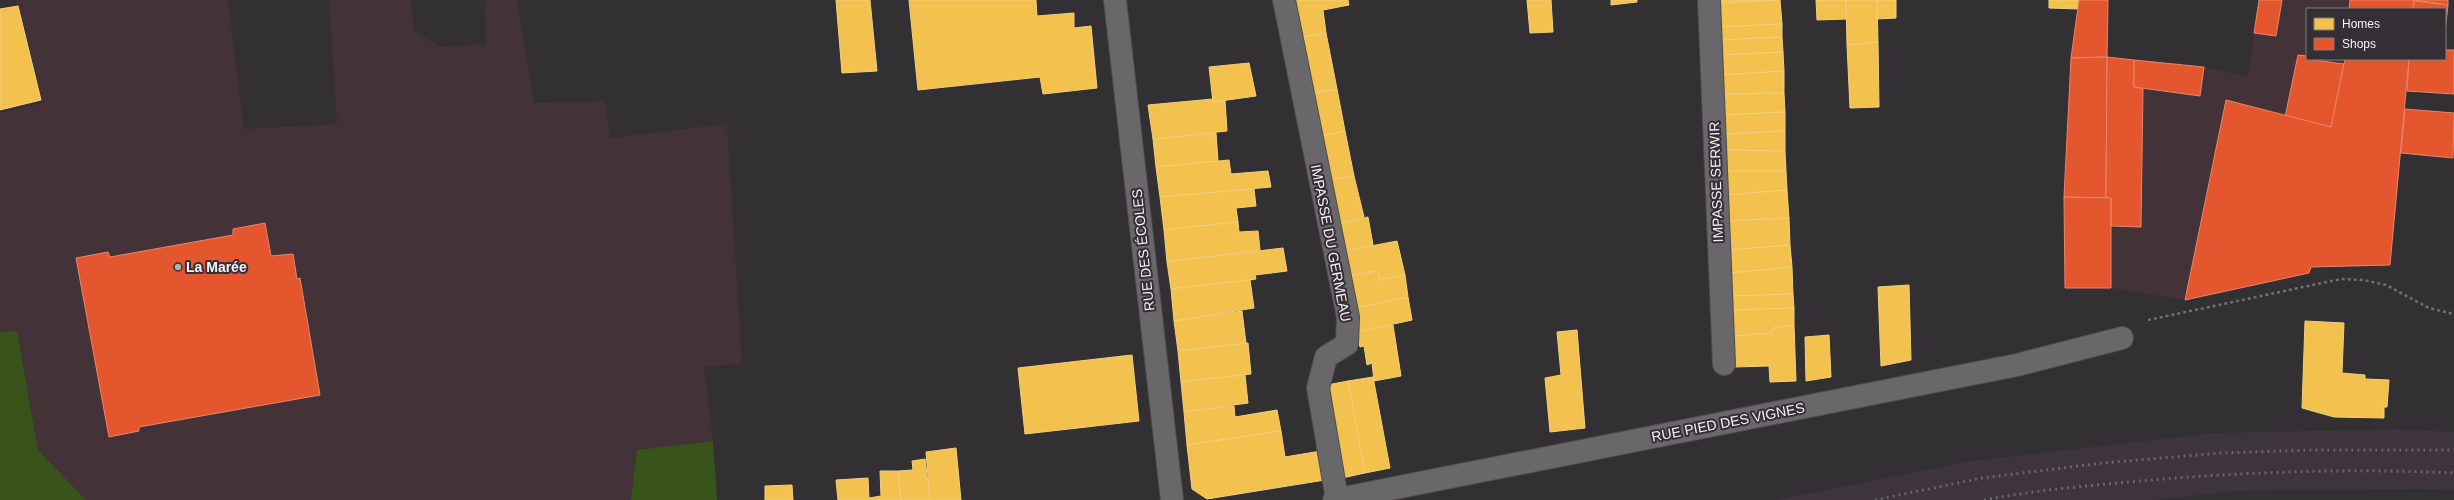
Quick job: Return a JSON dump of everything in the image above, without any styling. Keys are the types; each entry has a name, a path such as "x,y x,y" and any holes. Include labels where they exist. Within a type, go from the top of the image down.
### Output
{"street":[{"name":"RUE DES ÉCOLES","path":"1115,0 1172,500"},
{"name":"IMPASSE DU GERMEAU","path":"1284,0 1348,317 1347,344 1326,357 1318,388 1336,500"},
{"name":"IMPASSE SERWIR","path":"1709,0 1724,364"},
{"name":"RUE PIED DES VIGNES","path":"1336,500 2017,365 2122,338"}],"path":[{"path":"2122,338 2148,320 2341,279 2364,280 2386,285 2429,308 2454,314"}],"shaded area":[{"path":"16,0 228,0 244,129 337,124 329,0 411,0 414,31 440,47 486,44 485,0 517,0 534,103 605,101 611,138 727,124 742,364 704,366 713,441 637,450 631,500 86,500 38,450 17,331 0,332 0,113 42,103"},
{"path":"2259,0 2414,0 2413,8 2306,8 2306,60 2409,60 2390,265 2311,267 2309,273 2185,300 2111,288 2111,198 2106,198 2107,57 2204,67 2248,77"},
{"path":"2395,429 2454,432 2454,490 2235,491 2155,500 1775,500 1971,461 2214,433"}],"green space":[{"path":"17,331 38,450 86,500 0,500 0,332"},
{"path":"713,441 717,500 631,500 637,450"}],"building: Homes":[{"path":"836,0 870,0 877,71 842,73"},
{"path":"909,0 1036,0 1037,16 1074,13 1074,28 1091,26 1097,88 1043,94 1040,77 918,90"},
{"path":"1290,0 1348,0 1349,5 1323,10 1326,33 1297,38"},
{"path":"1527,0 1551,0 1553,32 1530,33"},
{"path":"1611,0 1637,0 1637,2 1611,5"},
{"path":"1720,0 1780,0 1720,3"},
{"path":"1780,0 1782,24 1720,27 1720,3"},
{"path":"1816,0 1846,0 1847,19 1817,20"},
{"path":"1846,0 1877,0 1878,42 1847,45"},
{"path":"1877,0 1896,0 1896,18 1877,19"},
{"path":"2049,0 2079,0 2079,9 2049,8"},
{"path":"18,6 41,100 0,110 0,9"},
{"path":"1782,24 1782,37 1721,40 1720,27"},
{"path":"1326,33 1337,89 1308,94 1297,38"},
{"path":"1782,37 1783,52 1721,55 1721,40"},
{"path":"1878,42 1879,107 1850,108 1847,45"},
{"path":"1783,52 1784,71 1721,75 1721,55"},
{"path":"1249,63 1256,96 1213,102 1209,67"},
{"path":"1784,71 1784,93 1722,94 1721,75"},
{"path":"1337,89 1345,131 1317,137 1308,94"},
{"path":"1784,93 1785,112 1722,115 1722,94"},
{"path":"1213,99 1213,102 1225,100 1227,131 1153,139 1148,105"},
{"path":"1785,112 1785,131 1723,134 1722,115"},
{"path":"1345,131 1354,176 1326,181 1317,137"},
{"path":"1785,131 1785,151 1723,150 1723,134"},
{"path":"1216,133 1218,161 1156,167 1153,139"},
{"path":"1723,150 1785,151 1786,171 1724,171"},
{"path":"1229,160 1231,174 1268,171 1271,187 1160,197 1156,167"},
{"path":"1724,171 1786,171 1787,190 1727,195"},
{"path":"1354,176 1364,217 1335,225 1326,181"},
{"path":"1254,189 1256,206 1236,208 1238,222 1164,230 1160,197"},
{"path":"1787,190 1789,218 1727,221 1727,195"},
{"path":"1368,217 1373,245 1340,252 1335,225"},
{"path":"1789,218 1790,245 1729,250 1727,221"},
{"path":"1238,222 1239,232 1258,231 1260,250 1167,262 1164,230"},
{"path":"1397,241 1405,275 1380,280 1377,271 1346,277 1340,252"},
{"path":"1790,245 1792,267 1730,273 1729,250"},
{"path":"1283,248 1287,271 1255,275 1256,279 1250,280 1171,289 1167,262"},
{"path":"1792,267 1793,294 1732,296 1730,273"},
{"path":"1377,271 1380,280 1405,275 1408,297 1352,309 1346,277"},
{"path":"1250,280 1254,308 1174,321 1171,289"},
{"path":"1909,285 1911,360 1881,366 1878,287"},
{"path":"1793,294 1794,308 1732,310 1732,296"},
{"path":"1408,297 1412,320 1357,332 1352,309"},
{"path":"1794,308 1794,325 1773,328 1772,333 1733,336 1732,310"},
{"path":"1242,311 1246,343 1178,351 1174,321"},
{"path":"2305,321 2344,323 2342,373 2365,375 2365,379 2389,380 2387,407 2384,407 2384,418 2334,417 2302,408"},
{"path":"1393,325 1401,376 1374,381 1372,363 1367,365 1364,346 1360,347 1357,332"},
{"path":"1794,325 1796,381 1770,382 1769,366 1734,367 1733,336 1772,333 1773,328"},
{"path":"1577,330 1585,428 1550,432 1545,378 1561,375 1557,332"},
{"path":"1829,335 1831,377 1806,381 1805,337"},
{"path":"1248,343 1251,374 1181,382 1178,351"},
{"path":"1132,355 1139,421 1025,434 1018,368"},
{"path":"1245,375 1248,403 1184,412 1181,382"},
{"path":"1373,377 1390,468 1365,473 1348,381"},
{"path":"1348,381 1365,473 1342,478 1327,385"},
{"path":"1234,406 1235,417 1277,410 1281,431 1187,445 1184,412"},
{"path":"1281,431 1285,457 1321,451 1325,480 1207,499 1192,489 1187,445"},
{"path":"956,448 961,500 930,500 926,452"},
{"path":"925,459 930,500 901,500 898,471 913,470 912,461"},
{"path":"880,471 898,471 901,500 869,500 869,498 881,496"},
{"path":"868,478 869,500 838,500 836,480"},
{"path":"792,485 793,500 765,500 765,486"}],"building: Shops":[{"path":"2079,0 2108,0 2107,57 2071,58"},
{"path":"2259,0 2282,0 2276,36 2254,33"},
{"path":"2350,0 2414,0 2413,8 2349,8"},
{"path":"2414,0 2448,0 2448,5"},
{"path":"2414,1 2448,5 2446,23 2446,8 2413,8"},
{"path":"2446,50 2454,50 2454,94 2407,91 2409,60 2446,60"},
{"path":"2298,55 2306,56 2306,60 2344,64 2331,127 2285,117"},
{"path":"2107,57 2106,198 2064,197 2071,58"},
{"path":"2107,57 2134,60 2134,87 2143,89 2141,227 2111,226 2111,198 2106,198"},
{"path":"2134,60 2204,67 2200,96 2134,87"},
{"path":"2345,60 2409,60 2390,265 2311,267 2309,273 2185,300 2226,100 2331,127"},
{"path":"2405,109 2454,113 2453,158 2401,153"},
{"path":"2064,197 2111,198 2111,288 2065,288"},
{"path":"265,223 271,256 293,254 297,279 300,278 320,395 139,427 139,431 109,437 76,258 108,252 110,257 233,235 233,229"}],"railway":[{"path":"1875,500 1982,478 2102,463 2221,453 2312,450 2454,450"},
{"path":"1984,500 2062,489 2218,475 2336,471 2454,473"}],"place":[{"name":"La Marée","path":"178,267"}]}
